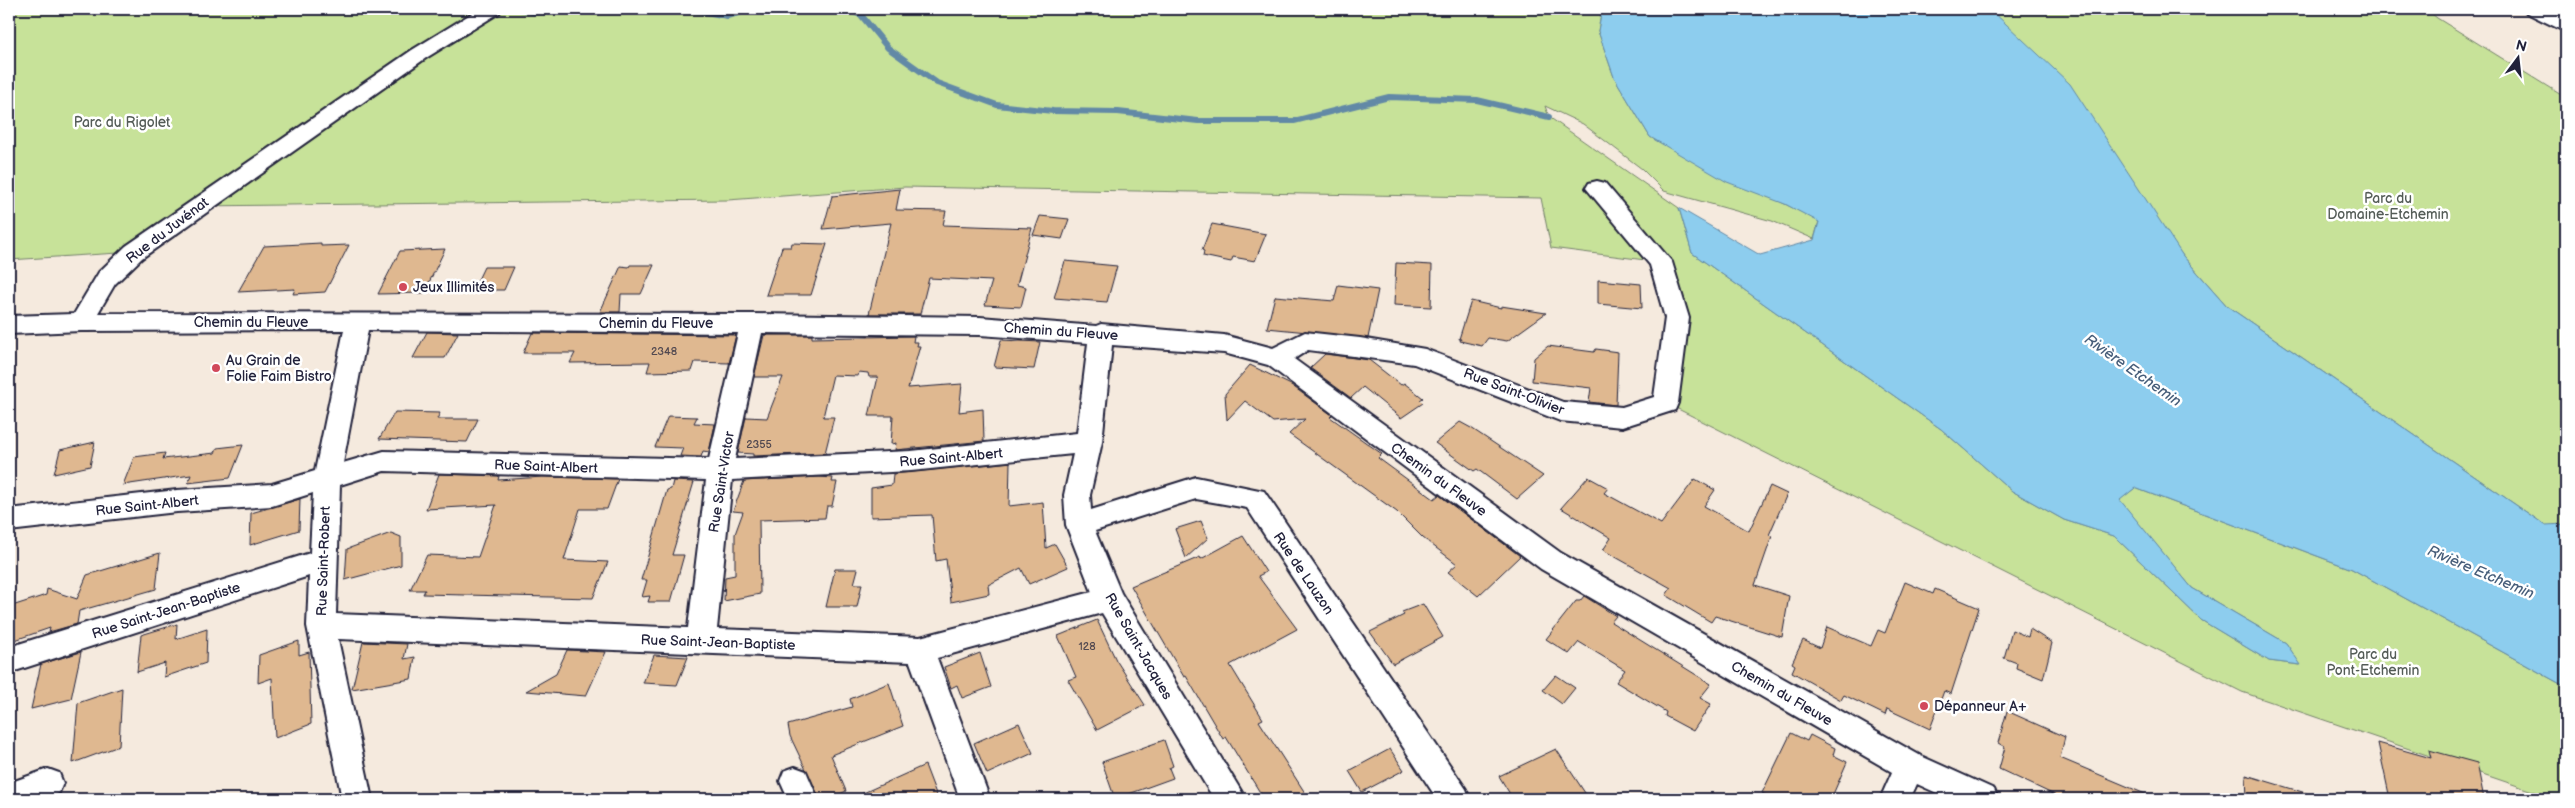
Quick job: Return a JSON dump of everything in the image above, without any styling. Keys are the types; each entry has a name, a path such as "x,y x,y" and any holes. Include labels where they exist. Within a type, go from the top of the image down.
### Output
{"street":[{"name":"Rue du Juvénat","path":"81,322 107,278 134,252 419,54 492,9"},
{"path":"2534,9 2566,26"},
{"name":"Rue Saint-Olivier","path":"1276,358 1305,341 1360,346 1416,355 1475,376 1560,411 1622,418 1666,402 1677,318 1661,262 1597,188"},
{"name":"Chemin du Fleuve","path":"9,325 81,322 358,321 980,326 1224,344 1276,358 1551,562 1910,766 1983,799"},
{"name":"Rue Saint-Robert","path":"357,799 321,626 327,478 358,321"},
{"name":"Rue Saint-Victor","path":"700,642 720,470 752,323"},
{"name":"Rue Saint-Jacques","path":"1101,334 1089,442 1077,495 1079,525 1109,598 1230,799"},
{"name":"Rue Saint-Albert","path":"9,520 177,501 272,495 384,461 720,470 911,461 1089,442"},
{"name":"Rue de Lauzon","path":"1079,525 1196,488 1255,499 1455,799"},
{"name":"Rue Saint-Jean-Baptiste","path":"9,660 324,560"},
{"name":"Rue Saint-Jean-Baptiste","path":"321,626 920,650 1109,598"},
{"path":"920,650 975,799"},
{"path":"1895,799 1910,766"},
{"path":"9,797 48,783"}],"green space":[{"name":"Parc du Rigolet","path":"9,9 1602,9 1598,31 1614,77 1650,137 1819,221 1814,239 1772,221 1664,191 1642,169 1583,124 1545,106 1549,117 1679,208 1692,253 1941,429 2012,491 2064,520 2114,536 2201,620 2269,661 2300,665 2286,643 2192,588 2119,500 2135,488 2352,569 2566,687 2566,799 2556,799 2242,692 1666,403 1677,318 1661,262 1551,248 1541,198 905,187 728,200 198,206 134,252 9,260"},
{"name":"Parc du Domaine-Etchemin","path":"1990,9 2426,9 2437,18 2566,98 2566,532 2545,525 2227,306 2183,256"}],"water":[{"name":"Rivière Etchemin","path":"1602,9 1990,9 2070,84 2183,256 2227,306 2545,525 2566,524 2566,687 2352,569 2135,488 2120,500 2192,588 2286,643 2301,665 2269,661 2201,620 2114,536 2064,520 2012,491 1941,429 1692,253 1679,208 1760,255 1814,240 1819,222 1785,204 1727,182 1650,137 1614,77 1598,31"}],"building":[{"path":"900,189 896,210 946,211 943,225 1032,228 1017,285 1026,287 1021,307 985,305 992,281 929,278 920,314 869,314 891,223 823,229 832,196"},
{"path":"1040,216 1069,219 1062,239 1033,235"},
{"path":"1212,224 1266,234 1255,261 1233,257 1231,262 1203,256 1204,251 1202,250"},
{"path":"321,243 321,246 349,245 325,292 293,294 295,289 238,292 264,246"},
{"path":"792,243 827,244 811,295 766,295 782,247 791,247"},
{"path":"445,249 424,293 378,294 400,251"},
{"path":"1065,261 1117,266 1107,302 1054,298"},
{"path":"1396,263 1432,265 1431,307 1394,305"},
{"path":"630,265 654,265 641,294 621,294 620,312 600,312 621,266 629,267"},
{"path":"484,267 514,267 504,290 473,290"},
{"path":"1598,280 1641,284 1642,308 1598,304"},
{"path":"1338,285 1378,290 1368,338 1267,328 1275,296 1334,301"},
{"path":"1471,301 1501,308 1501,306 1546,313 1507,341 1488,338 1482,346 1460,341 1461,339 1459,339"},
{"path":"427,332 458,333 445,358 413,358"},
{"path":"532,333 736,335 729,363 695,362 692,371 647,372 650,362 570,363 575,353 523,353"},
{"path":"764,335 812,335 812,338 914,336 913,342 918,342 917,346 920,346 908,388 962,384 959,412 983,409 984,441 895,450 896,443 891,444 893,416 869,416 878,377 869,377 868,373 859,372 858,376 833,375 823,417 834,417 825,453 753,456 753,454 738,453 746,417 767,418 783,377 754,377"},
{"path":"1001,340 1040,342 1034,369 994,367"},
{"path":"1548,346 1594,352 1596,349 1618,352 1616,405 1589,402 1591,388 1532,381 1534,358"},
{"path":"1325,354 1369,360 1401,385 1404,383 1423,398 1420,400 1423,403 1401,418 1363,387 1351,398 1310,368"},
{"path":"1250,365 1291,385 1332,415 1330,417 1382,454 1378,458 1434,499 1439,495 1520,556 1478,596 1448,572 1457,564 1423,538 1397,512 1289,434 1305,419 1273,422 1245,401 1227,420 1225,394"},
{"path":"395,412 440,413 437,419 478,419 467,442 379,439"},
{"path":"668,416 697,417 694,423 715,424 709,452 703,451 701,457 680,456 683,448 655,447"},
{"path":"1460,422 1543,476 1517,499 1477,469 1474,471 1435,443"},
{"path":"95,442 90,466 54,474 60,450"},
{"path":"243,445 230,478 188,483 191,475 123,485 134,457 165,453 163,459 215,453 217,448"},
{"path":"1010,462 1009,506 1043,502 1046,548 1055,544 1068,567 1029,584 1021,568 988,585 989,594 951,602 946,559 936,561 932,515 871,517 871,488 892,485 893,474"},
{"path":"439,474 499,476 498,480 543,477 618,479 607,509 580,509 564,560 608,562 593,598 423,594 425,590 410,590 427,555 478,557 496,505 426,509"},
{"path":"1588,477 1608,488 1604,493 1661,524 1695,479 1715,490 1704,506 1749,531 1770,486 1787,494 1769,535 1772,536 1755,585 1789,596 1782,637 1715,616 1711,622 1666,595 1671,588 1603,550 1611,538 1561,508"},
{"path":"833,478 832,482 837,482 832,506 827,506 825,518 759,520 760,594 724,601 725,577 735,575 735,534 743,512 733,511 744,481"},
{"path":"673,481 694,482 672,555 684,555 671,602 648,602 650,596 642,597 647,580 641,580 667,490 671,489"},
{"path":"300,499 299,530 250,545 251,513"},
{"path":"1201,521 1208,538 1186,558 1175,529"},
{"path":"391,533 401,537 401,565 345,580 347,549"},
{"path":"1243,536 1266,572 1258,576 1297,629 1230,665 1263,719 1259,721 1309,799 1264,799 1226,737 1223,739 1186,676 1184,677 1131,586 1200,557 1201,559"},
{"path":"160,553 156,589 79,611 77,624 49,632 50,628 9,642 9,607 46,595 47,589 77,599 87,575"},
{"path":"835,569 858,569 854,584 862,584 857,607 826,607"},
{"path":"1905,582 1933,594 1935,589 1979,608 1951,694 1944,691 1930,729 1887,709 1885,715 1844,695 1841,700 1792,672 1795,665 1792,663 1803,640 1820,648 1827,627 1871,646 1878,630 1885,633"},
{"path":"1584,596 1616,616 1611,622 1711,684 1700,698 1711,704 1693,731 1665,716 1666,712 1616,682 1625,670 1579,642 1569,654 1546,639 1576,601 1580,601"},
{"path":"1423,604 1443,637 1393,664 1370,632 1404,615 1402,612"},
{"path":"1097,620 1116,660 1145,705 1097,730 1068,680 1076,677 1058,636"},
{"path":"177,624 176,639 207,629 206,663 164,677 165,663 137,672 141,635"},
{"path":"2030,629 2052,643 2043,679 2016,668 2017,663 2004,658 2012,630 2028,637"},
{"path":"299,641 299,655 309,652 311,724 275,738 272,678 258,683 259,655"},
{"path":"363,642 407,644 404,659 415,657 411,679 352,689"},
{"path":"567,650 606,652 586,696 526,691 556,674"},
{"path":"81,652 71,699 31,709 41,664"},
{"path":"980,653 991,687 962,698 957,685 951,688 944,667"},
{"path":"654,655 688,657 677,685 643,683"},
{"path":"1556,675 1575,688 1562,704 1543,690"},
{"path":"889,683 903,726 831,755 846,791 830,799 820,799 790,736 788,725 852,707 850,699"},
{"path":"122,688 119,746 73,763 78,703"},
{"path":"2007,711 2065,737 2060,758 2157,799 2063,799 1999,769 2005,747 1998,743"},
{"path":"1019,723 1033,753 987,774 974,743"},
{"path":"1791,733 1807,741 1810,735 1835,748 1833,755 1847,762 1831,799 1774,799 1762,793"},
{"path":"1164,740 1173,766 1169,768 1173,778 1115,799 1102,762"},
{"path":"2378,743 2431,758 2429,750 2477,763 2484,799 2390,799"},
{"path":"1390,749 1404,770 1362,792 1349,771"},
{"path":"1556,749 1589,799 1513,799 1499,776"},
{"path":"925,765 938,799 850,799"},
{"path":"2246,775 2309,794 2309,799 2247,799"}],"waterway":[{"path":"520,9 533,12 609,9"},
{"path":"691,9 727,16 753,9"},
{"path":"844,9 861,15 888,48 937,83 997,105 1053,111 1118,112 1198,121 1294,121 1389,97 1477,100 1549,117"}],"place":[{"name":"Jeux Illimités","path":"403,287"},
{"name":"Au Grain de Folie Faim Bistro","path":"216,368"},
{"name":"Dépanneur A+","path":"1924,706"}],"park label":[{"name":"Parc du Pont-Etchemin","path":"2373,662"}]}
